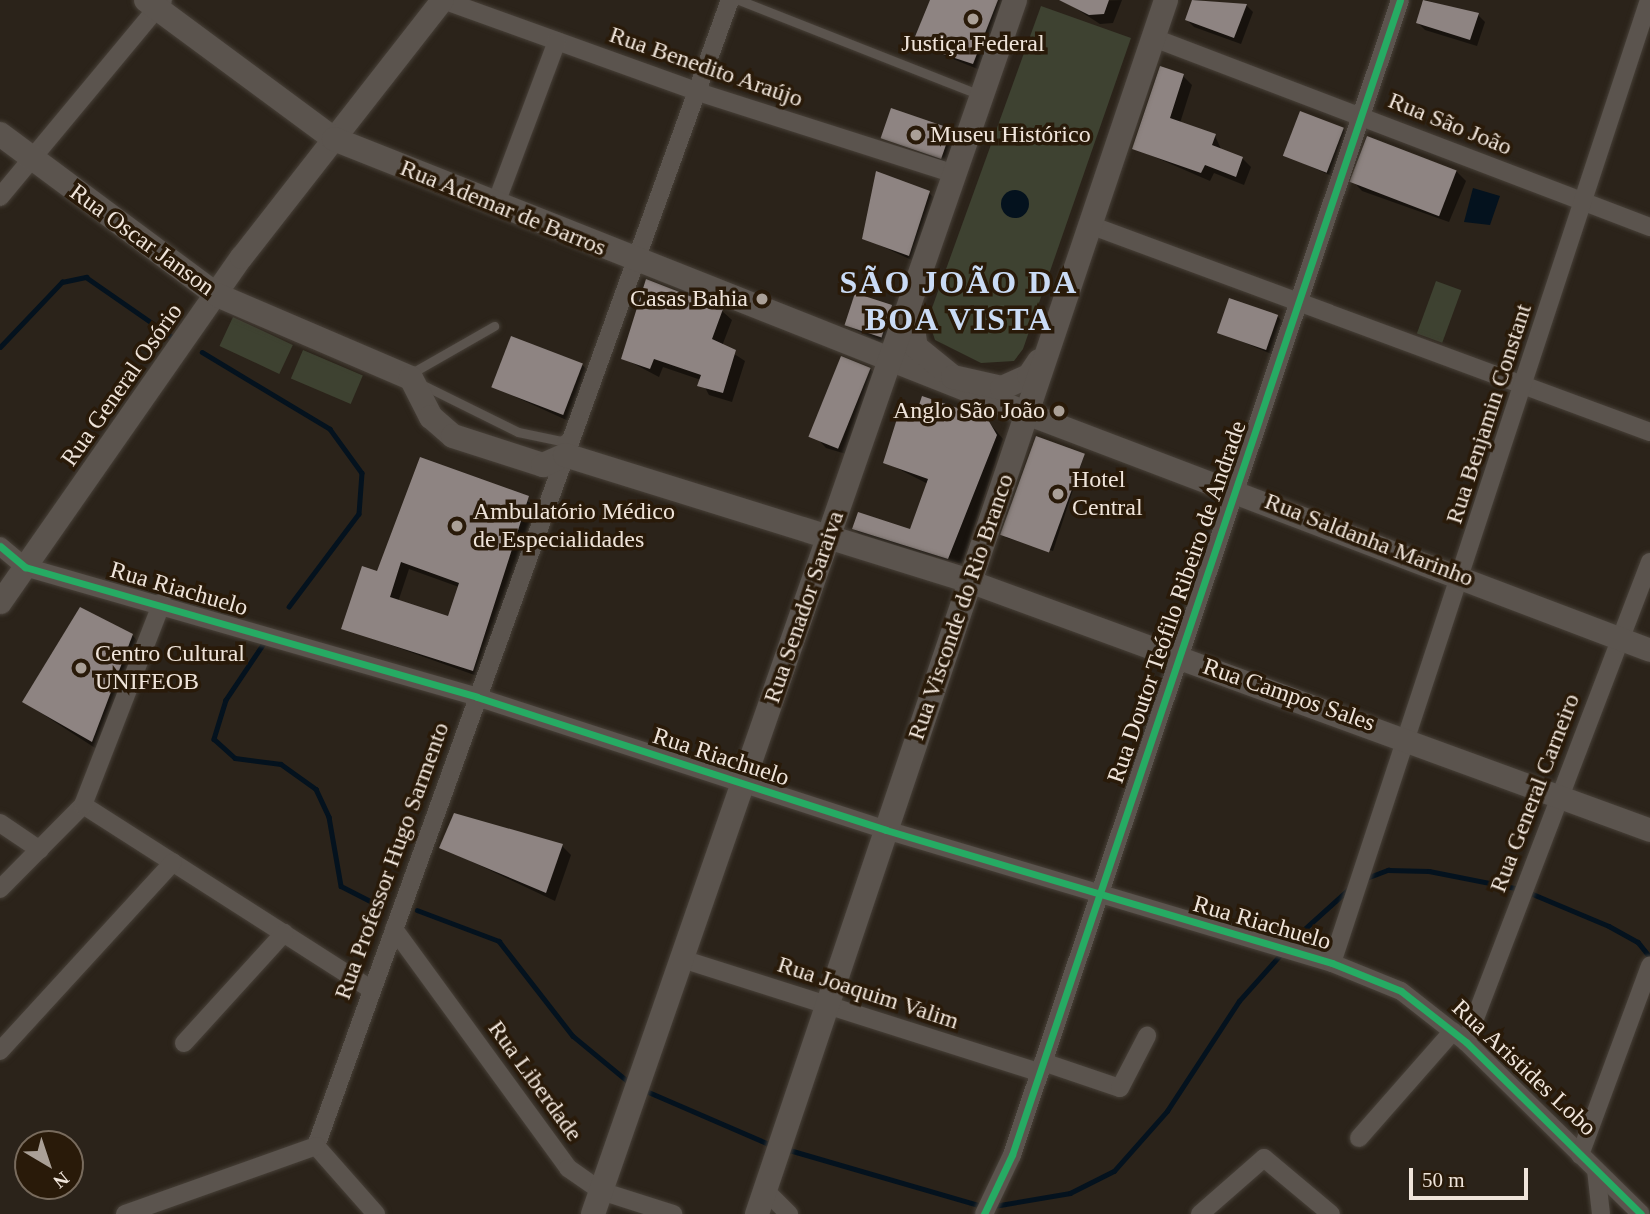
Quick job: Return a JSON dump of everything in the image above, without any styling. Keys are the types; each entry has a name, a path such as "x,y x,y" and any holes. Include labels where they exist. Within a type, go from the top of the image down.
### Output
{"main road":[{"name":"Rua Senador Saraiva","path":"593,1214 1015,0"},
{"name":"Rua Visconde do Rio Branco","path":"757,1214 788,1129 969,581 1166,0"},
{"name":"Rua Ademar de Barros","path":"156,3 334,139 495,206 889,362"},
{"name":"Rua Oscar Janson","path":"0,134 217,295 409,377"},
{"path":"910,303 916,347 953,377 988,388 1016,385 1048,348"},
{"name":"Rua Saldanha Marinho","path":"889,362 1026,413"},
{"path":"409,377 431,417 453,436 543,465 568,444"},
{"name":"Rua Campos Sales","path":"568,444 969,581"}],"street":[{"name":"Rua Benedito Araújo","path":"443,0 698,92 954,174"},
{"name":"Rua General Osório","path":"0,602 217,295 443,0"},
{"name":"Rua Professor Hugo Sarmento","path":"316,1146 730,0"},
{"name":"Rua Doutor Teófilo Ribeiro de Andrade","path":"987,1209 1041,1067 1400,0"},
{"path":"0,197 156,3"},
{"name":"Rua Benjamin Constant","path":"1332,963 1404,736 1524,388 1584,204 1645,3"},
{"name":"Rua São João","path":"1154,38 1650,227"},
{"path":"495,206 557,41"},
{"path":"1090,225 1524,388 1650,432"},
{"name":"Rua Saldanha Marinho","path":"1026,413 1236,489 1650,650"},
{"path":"0,547 25,567"},
{"name":"Rua General Carneiro","path":"1359,1139 1460,1036 1516,910 1650,562"},
{"name":"Rua Riachuelo","path":"25,567 162,602 477,697 886,830 1099,896 1332,963 1401,991"},
{"name":"Rua Campos Sales","path":"969,581 1561,793 1650,830"},
{"path":"0,889 83,805 162,602"},
{"path":"83,805 372,990"},
{"path":"0,823 40,850"},
{"path":"0,1051 173,862"},
{"name":"Rua Liberdade","path":"394,929 568,1168 601,1191 673,1214"},
{"path":"184,1043 284,933"},
{"name":"Rua Joaquim Valim","path":"682,959 827,1006 1120,1088 1147,1036"},
{"path":"1580,1155 1650,965"},
{"name":"Rua Aristides Lobo","path":"1401,991 1460,1036 1640,1214"},
{"path":"125,1214 316,1146 376,1214"},
{"path":"1206,1212 1252,1162 1274,1161 1331,1214"},
{"path":"1596,1170 1601,1214"},
{"path":"769,1180 789,1214"}],"lane":[{"path":"739,0 982,96"},
{"path":"409,377 494,326"}],"green space":[{"path":"1041,6 1131,38 1023,349 1014,361 981,363 935,340 928,319"},
{"path":"1436,281 1461,290 1442,343 1417,334"},
{"path":"233,317 293,345 279,374 219,346"},
{"path":"303,350 363,375 351,404 291,379"}],"water":[{"path":"1473,188 1500,196 1490,225 1464,222"},
{"path":"1015,190 1025,194 1029,204 1025,214 1015,218 1005,214 1001,204 1005,194"}],"building":[{"path":"930,0 998,0 973,64 912,44"},
{"path":"1059,0 1109,0 1104,14 1089,15"},
{"path":"1192,0 1247,4 1234,38 1185,20"},
{"path":"1423,0 1479,13 1470,40 1416,23"},
{"path":"1160,66 1184,74 1170,118 1216,134 1212,145 1243,157 1236,177 1205,165 1201,173 1132,149"},
{"name":"Museu Histórico","path":"891,108 952,129 941,159 881,138"},
{"path":"1300,111 1344,128 1327,173 1283,156"},
{"path":"1367,136 1457,170 1439,216 1349,182"},
{"path":"876,171 930,191 909,256 862,239"},
{"path":"646,279 723,309 712,339 736,350 723,393 697,386 701,375 654,359 650,369 621,359"},
{"path":"855,293 892,305 882,337 844,325"},
{"path":"1229,298 1278,315 1266,350 1217,333"},
{"path":"511,336 583,364 563,415 491,387"},
{"path":"841,356 871,368 838,449 808,437"},
{"path":"922,396 987,418 997,435 948,559 852,529 858,512 910,529 928,479 883,463 901,406 917,411"},
{"name":"Hotel Central","path":"1036,436 1085,454 1049,552 1000,535"},
{"path":"420,457 529,496 473,671 341,629 362,566 377,571","holes":["401,562 459,583 448,616 390,597"]},
{"name":"Centro Cultural UNIFEOB","path":"80,607 133,634 92,742 22,702"},
{"path":"454,813 563,844 546,893 439,848"}],"waterway":[{"path":"0,347 62,282 86,277 171,336"},
{"path":"202,352 330,429 362,473 359,514 289,607"},
{"path":"265,642 226,700 214,739 235,758 281,764 316,789 329,817 341,886 376,904"},
{"path":"1364,879 1388,870 1429,871 1520,889"},
{"path":"1288,944 1351,887"},
{"path":"1528,892 1609,926 1638,942 1650,957"},
{"path":"417,910 499,941 573,1036 630,1083"},
{"path":"994,1206 1070,1193 1114,1171 1167,1111 1239,1001 1281,954"},
{"path":"644,1090 771,1145"},
{"path":"786,1149 982,1206"}],"cycle path":[{"path":"984,1214 1012,1155 1400,0"},
{"path":"0,546 25,567 477,697 886,830 1332,963 1401,991 1466,1042 1641,1214"}],"place":[{"name":"Justiça Federal","path":"973,19"},
{"name":"Museu Histórico","path":"916,135"},
{"name":"Casas Bahia","path":"762,299"},
{"name":"Anglo São João","path":"1059,411"},
{"name":"Hotel Central","path":"1058,494"},
{"name":"Ambulatório Médico de Especialidades","path":"457,526"},
{"name":"Centro Cultural UNIFEOB","path":"81,668"}],"district":[{"name":"SÃO JOÃO DA BOA VISTA","path":"959,302"}]}
